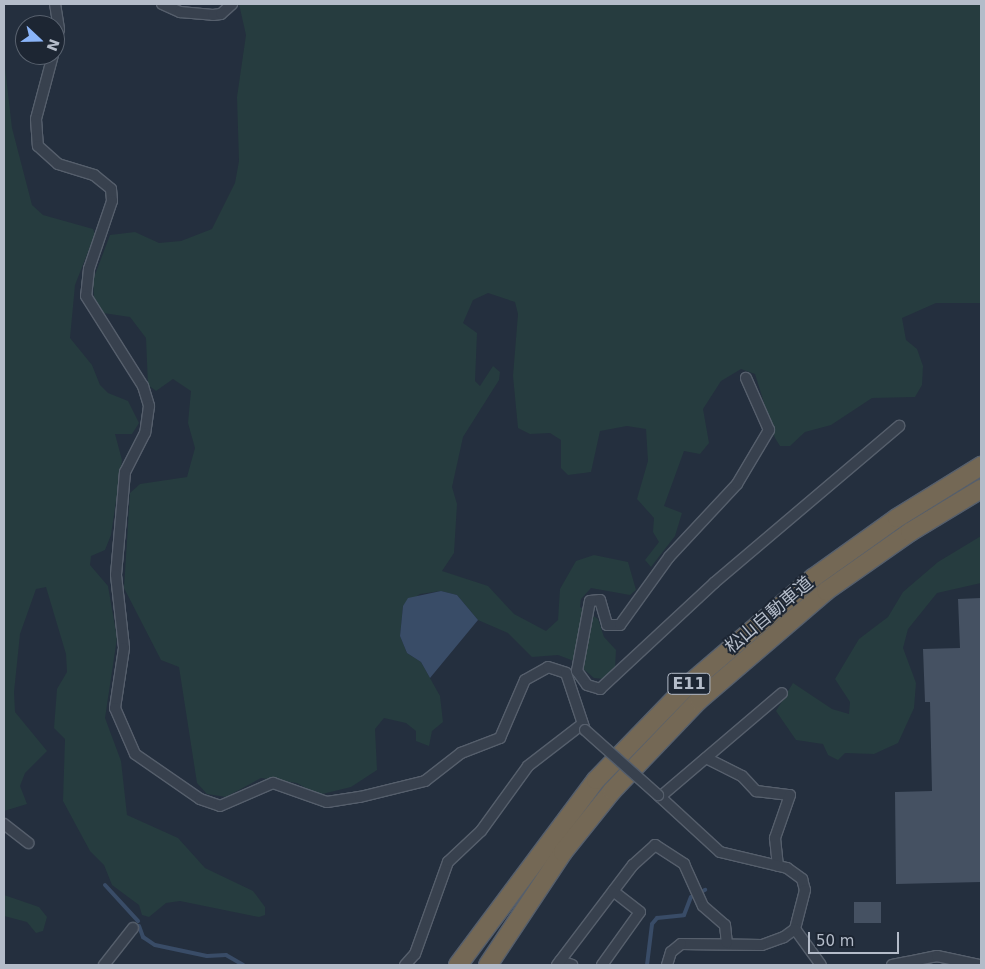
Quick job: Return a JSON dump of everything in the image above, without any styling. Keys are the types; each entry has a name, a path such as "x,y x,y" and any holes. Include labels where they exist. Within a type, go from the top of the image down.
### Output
{"highway":[{"name":"松山自動車道","path":"458,965 596,780 687,686 813,578 897,518 981,466"},
{"name":"松山自動車道","path":"488,965 576,836 612,791 699,700 826,591 910,532 981,489"}],"street":[{"path":"162,4 180,12 212,15 221,14 232,4"},
{"path":"50,65 36,119 38,146 58,164 94,175 111,189 112,201 89,269 86,296 143,386 148,406 145,433 125,472 116,575 124,648 115,708 135,754 200,799 220,806 273,783 326,802 360,797 425,781 461,753 492,744 500,738 517,694 531,673 548,667 566,673 577,670"},
{"path":"577,670 590,601 600,600 607,625 620,625 669,557 737,484 769,430 746,378"},
{"path":"577,670 594,688 605,686 714,584 899,426"},
{"path":"566,673 583,727 726,855 778,866 795,872 805,890 795,929 762,945 727,943 681,944 671,952 667,965"},
{"path":"659,796 782,693"},
{"path":"405,965 415,954 448,862 481,831 528,766 583,727"},
{"path":"706,758 742,776 756,791 790,795 776,838 778,866"},
{"path":"4,824 28,843"},
{"path":"572,965 559,963 613,891 655,845 680,859 696,890 725,925 727,943"},
{"path":"602,965 640,912 613,891"},
{"path":"104,965 134,928"},
{"path":"795,929 821,965"},
{"path":"892,965 937,956 979,965"}],"green space":[{"path":"239,4 981,4 981,303 936,303 902,318 906,340 917,349 923,366 922,385 915,397 872,398 831,425 805,432 790,446 780,446 775,438 755,374 741,369 721,381 703,409 709,443 700,454 684,451 664,506 682,513 675,536 651,567 645,560 659,542 653,532 654,518 637,499 648,461 646,429 627,426 600,431 591,472 568,475 561,468 561,440 550,433 530,434 518,428 513,376 518,314 515,302 488,293 473,300 463,323 477,333 475,381 480,386 493,366 500,372 499,380 463,437 452,487 457,504 454,553 442,571 488,586 514,614 546,631 558,620 560,589 576,561 594,555 628,562 636,590 630,595 591,588 581,599 580,607 598,619 604,637 616,650 615,668 605,679 594,678 574,661 558,655 532,657 508,633 478,620 457,595 441,591 420,594 403,606 400,636 407,653 421,662 440,696 443,722 432,731 429,746 416,741 416,731 406,723 384,718 375,729 377,770 351,787 318,795 297,783 261,778 226,797 207,794 197,783 179,667 161,660 124,588 130,493 140,484 187,477 195,448 188,423 191,391 173,379 156,391 148,385 146,338 130,317 103,313 94,297 93,280 110,235 135,232 159,243 181,241 212,229 235,183 239,161 237,97 246,35"},
{"path":"4,59 12,128 32,205 43,215 93,229 95,234 75,285 70,338 92,365 100,385 108,393 128,401 139,423 132,434 115,434 122,460 111,535 105,550 91,556 90,565 108,586 117,638 105,718 121,761 127,815 178,838 205,868 253,891 265,907 265,915 259,917 180,901 166,903 149,917 142,915 139,905 112,885 104,865 90,851 63,801 65,739 54,728 57,689 67,672 66,654 46,587 36,589 20,634 14,692 15,712 47,751 25,773 20,786 27,804 4,811"},
{"path":"981,536 981,583 937,593 908,629 903,648 916,683 914,708 898,743 874,754 845,753 838,760 828,755 823,744 796,740 776,711 793,683 832,709 849,714 850,702 835,679 859,639 888,617 903,592 938,562"},
{"path":"4,895 39,907 47,917 43,931 36,933 27,922 4,916"}],"water":[{"path":"441,591 457,595 478,620 430,678 421,662 407,653 400,636 403,606 408,598"}],"building":[{"path":"981,598 981,882 896,884 895,792 932,791 930,702 925,702 923,649 960,648 958,599"},
{"path":"854,902 881,902 881,923 854,923"}],"waterway":[{"path":"105,885 138,921"},
{"path":"647,965 652,924 657,918 684,915 691,897 705,890"},
{"path":"139,926 143,937 155,945 207,956 226,955 243,965"}]}
